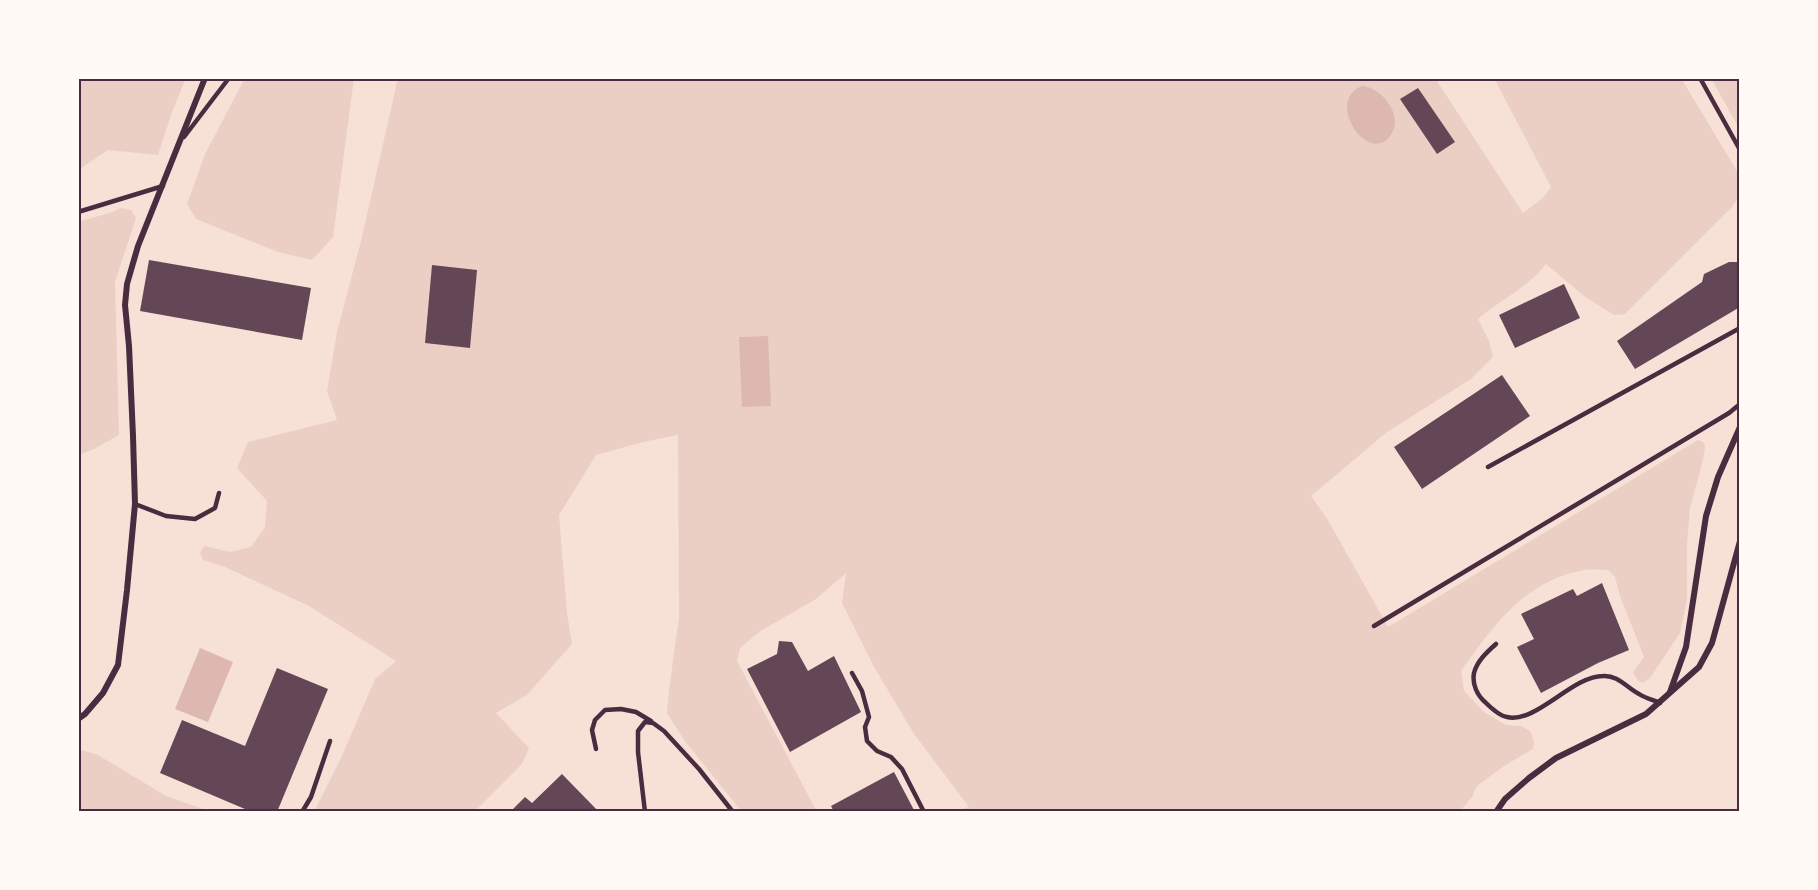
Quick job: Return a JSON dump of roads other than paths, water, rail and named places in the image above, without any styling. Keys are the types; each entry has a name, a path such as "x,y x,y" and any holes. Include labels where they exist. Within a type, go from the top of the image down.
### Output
{"street":[{"path":"78,718 85,714 103,693 118,665 135,504 125,305 127,284 138,246 205,78"},
{"path":"1670,692 1686,647 1706,516 1718,477 1740,427"},
{"path":"1496,812 1513,792 1556,758 1646,714 1699,667 1712,643 1740,541"}],"lane":[{"path":"177,147 228,78"},
{"path":"1700,78 1740,150"},
{"path":"78,212 163,186"},
{"path":"1488,467 1740,328"},
{"path":"1374,626 1740,404"},
{"path":"135,504 166,516 195,519 215,508 219,493"},
{"path":"1496,644 1483,655 1474,674 1476,692 1485,702 1507,717 1520,717 1530,713 1584,681 1600,676 1612,676 1638,694 1660,703"},
{"path":"852,673 862,691 869,717 865,727 867,741 877,751 891,757 902,769 924,812"},
{"path":"596,748 592,730 595,720 605,710 621,709 636,712 664,731 699,769 733,812"},
{"path":"645,812 638,752 638,731 645,722 653,723"},
{"path":"302,812 311,796 330,741"}]}
